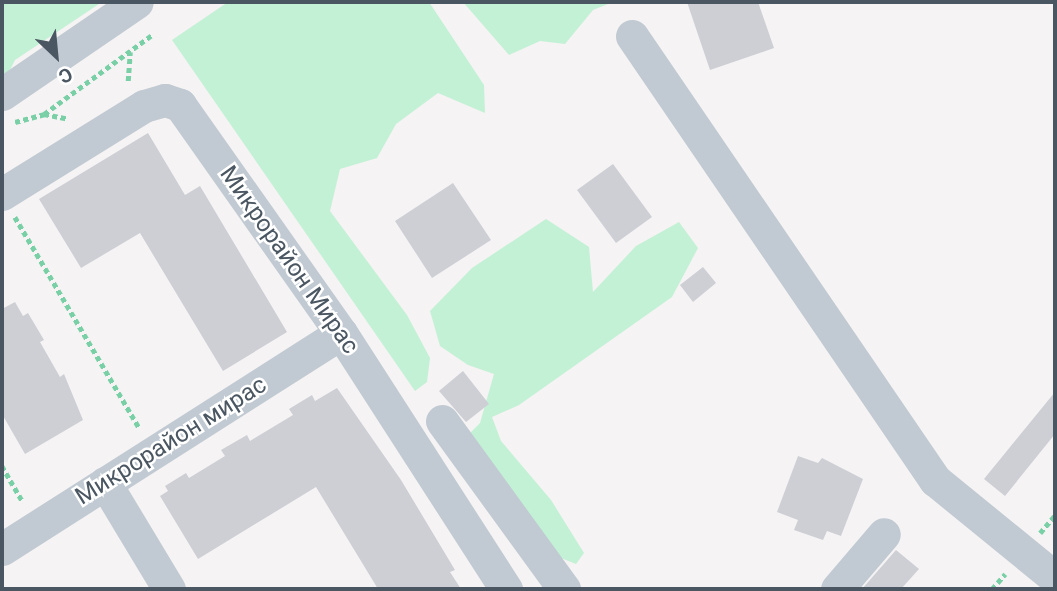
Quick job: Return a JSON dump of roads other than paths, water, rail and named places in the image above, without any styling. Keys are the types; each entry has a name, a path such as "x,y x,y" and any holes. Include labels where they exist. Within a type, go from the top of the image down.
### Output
{"street":[{"path":"2,94 137,2"},
{"path":"632,36 935,480 1055,578 1046,589"},
{"name":"Микрорайон Мирас","path":"5,200 144,106 165,100 180,105 341,333 506,589"},
{"name":"Микрорайон мирас","path":"2,548 341,333"},
{"path":"442,421 564,589"},
{"name":"Микрорайон Мирас","path":"105,483 169,589"},
{"path":"837,589 884,534"}]}
